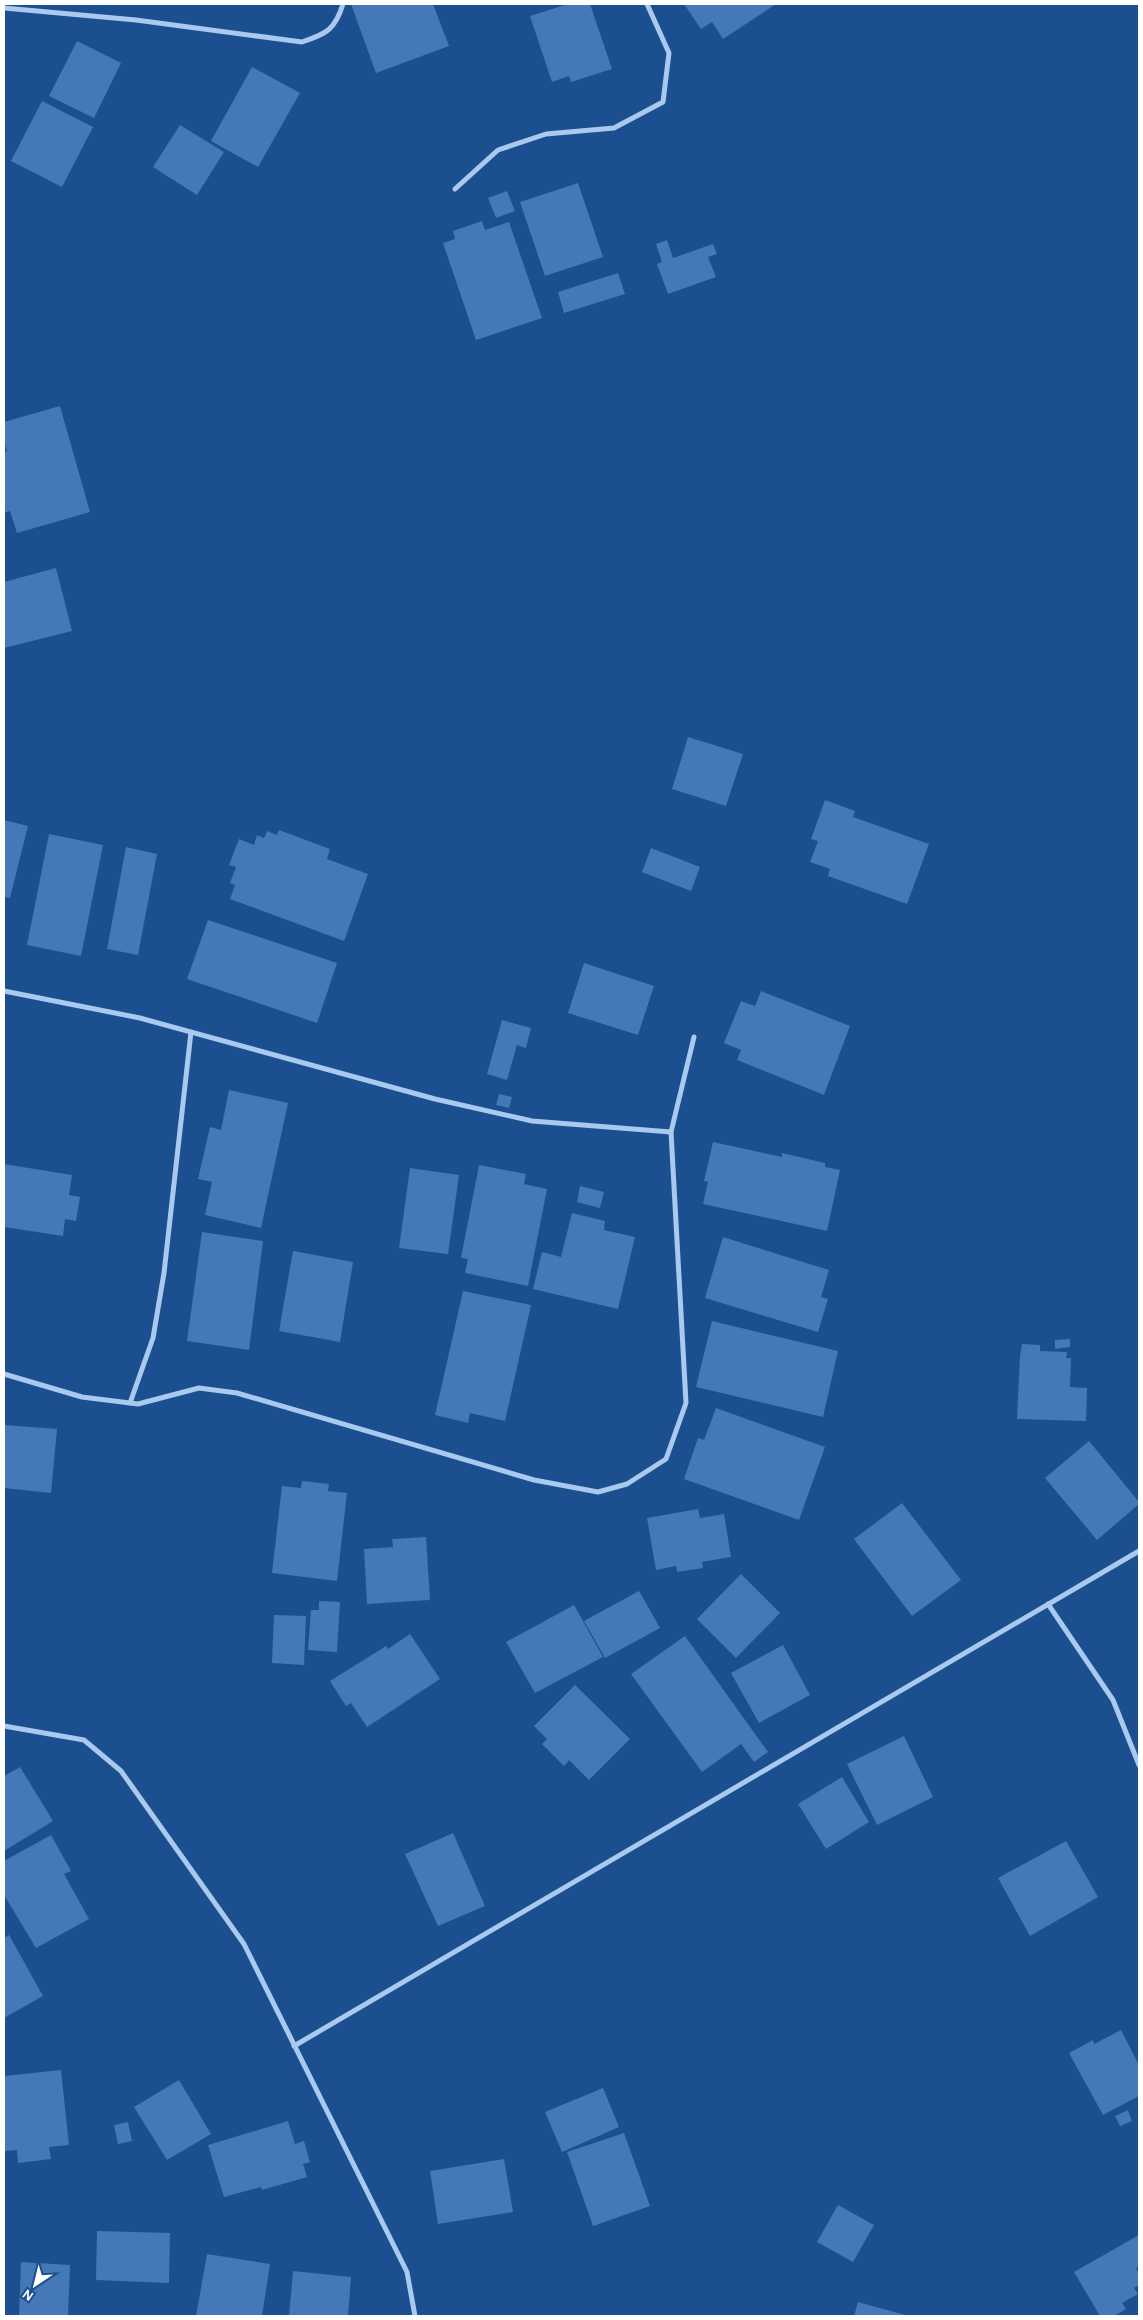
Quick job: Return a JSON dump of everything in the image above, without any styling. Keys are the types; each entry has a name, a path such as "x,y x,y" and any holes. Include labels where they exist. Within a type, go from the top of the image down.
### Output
{"street":[{"path":"4,8 136,20 302,42 326,34 339,16 343,4"},
{"path":"454,189 498,150 546,134 614,128 663,102 669,54 647,4"},
{"path":"4,991 140,1018 434,1099 532,1121 670,1132"},
{"path":"130,1403 153,1338 164,1273 191,1032"},
{"path":"4,1374 82,1397 138,1404 199,1388 237,1393 534,1480 598,1492 627,1484 666,1459 686,1403 670,1132 694,1037"},
{"path":"294,2046 1139,1551"},
{"path":"1048,1604 1114,1700 1139,1766"},
{"path":"4,1726 84,1740 121,1771 244,1944 406,2272 415,2316"}],"building":[{"path":"351,4 433,4 449,46 376,73"},
{"path":"568,4 590,4 612,69 571,82 569,76 552,82 530,16"},
{"path":"684,4 776,4 723,39 712,22 701,29"},
{"path":"77,41 121,63 94,118 49,96"},
{"path":"252,67 300,93 258,167 211,141"},
{"path":"42,101 93,127 62,187 11,161"},
{"path":"180,125 224,152 197,195 153,167"},
{"path":"578,183 603,257 545,276 520,202"},
{"path":"507,191 515,211 496,218 488,198"},
{"path":"482,221 485,230 509,222 542,318 476,340 443,243 455,239 453,231"},
{"path":"667,240 673,258 713,244 717,254 708,257 716,277 668,294 657,264 662,262 656,244"},
{"path":"618,273 625,294 564,313 558,292"},
{"path":"60,406 90,512 17,533 10,511 4,513 4,452 7,451 4,442 4,422"},
{"path":"56,568 72,631 4,648 4,582"},
{"path":"688,737 743,754 726,806 672,789"},
{"path":"825,800 855,811 853,817 929,844 907,904 828,876 830,869 810,862 818,841 811,839"},
{"path":"4,820 28,826 10,898 4,897"},
{"path":"279,830 330,849 327,859 368,874 344,941 230,899 235,885 230,883 236,867 229,865 239,839 254,845 257,835 264,838 267,831 277,835"},
{"path":"49,834 103,845 81,956 27,945"},
{"path":"126,847 157,854 138,955 107,949"},
{"path":"651,848 700,867 691,891 642,872"},
{"path":"208,920 337,963 317,1023 187,979"},
{"path":"584,963 654,986 638,1035 568,1013"},
{"path":"761,991 850,1026 824,1095 737,1060 741,1050 724,1043 741,1001 755,1006"},
{"path":"502,1020 531,1028 526,1048 517,1045 507,1080 487,1074"},
{"path":"229,1090 288,1103 261,1228 205,1215 212,1182 198,1179 210,1127 221,1130"},
{"path":"499,1094 512,1097 509,1108 496,1105"},
{"path":"713,1142 782,1157 782,1153 825,1163 825,1167 840,1170 827,1231 703,1204 708,1182 704,1181"},
{"path":"4,1164 72,1175 69,1195 80,1197 76,1221 65,1219 63,1236 4,1227"},
{"path":"479,1165 526,1174 524,1184 547,1189 528,1286 465,1273 468,1259 461,1258"},
{"path":"410,1168 459,1175 448,1254 399,1248"},
{"path":"580,1186 604,1192 600,1208 577,1202"},
{"path":"572,1213 605,1221 604,1230 635,1237 618,1309 533,1289 542,1252 561,1257"},
{"path":"202,1232 263,1241 249,1350 187,1341"},
{"path":"723,1237 829,1270 821,1297 828,1299 818,1332 705,1298"},
{"path":"293,1251 353,1262 340,1342 279,1331"},
{"path":"463,1291 531,1305 505,1421 470,1413 468,1423 435,1415"},
{"path":"712,1321 838,1351 823,1417 696,1387"},
{"path":"1070,1339 1070,1347 1055,1349 1055,1340"},
{"path":"1022,1344 1040,1345 1040,1351 1067,1352 1066,1358 1071,1358 1070,1387 1087,1388 1086,1421 1017,1419"},
{"path":"716,1408 825,1447 799,1520 684,1479 698,1438 704,1440"},
{"path":"4,1425 57,1429 51,1493 4,1488"},
{"path":"1089,1441 1139,1502 1097,1540 1045,1478"},
{"path":"302,1481 329,1484 328,1491 347,1493 337,1581 272,1573 282,1486 301,1488"},
{"path":"902,1503 961,1580 912,1616 854,1539"},
{"path":"698,1509 700,1518 724,1514 731,1557 702,1562 703,1568 677,1572 676,1566 656,1570 647,1518"},
{"path":"426,1537 430,1600 367,1604 364,1549 393,1547 392,1539"},
{"path":"741,1574 780,1613 736,1658 697,1619"},
{"path":"639,1591 660,1628 605,1658 584,1621"},
{"path":"319,1601 340,1602 337,1652 308,1650 311,1610 319,1610"},
{"path":"574,1605 603,1657 535,1693 506,1642"},
{"path":"274,1615 306,1616 304,1665 272,1663"},
{"path":"410,1634 440,1679 367,1727 351,1703 346,1706 330,1681 386,1646 388,1649"},
{"path":"685,1636 768,1752 754,1762 741,1744 702,1772 631,1674"},
{"path":"783,1645 810,1695 759,1723 731,1673"},
{"path":"575,1685 630,1739 589,1780 569,1760 564,1766 542,1744 547,1739 534,1726"},
{"path":"904,1736 933,1797 877,1825 847,1764"},
{"path":"20,1767 53,1821 4,1851 4,1776"},
{"path":"842,1777 869,1822 826,1849 798,1804"},
{"path":"453,1833 485,1906 438,1926 405,1854"},
{"path":"51,1835 71,1871 64,1874 89,1919 36,1948 4,1895 4,1861"},
{"path":"1066,1841 1098,1897 1030,1936 998,1878"},
{"path":"9,1935 43,1996 4,2018 4,1938"},
{"path":"1121,2030 1139,2065 1139,2096 1103,2115 1069,2053 1093,2040 1094,2044"},
{"path":"61,2070 69,2145 49,2147 51,2159 18,2163 17,2150 4,2151 4,2076"},
{"path":"179,2080 211,2134 167,2160 134,2107"},
{"path":"603,2088 619,2127 562,2152 545,2112"},
{"path":"1128,2110 1132,2121 1120,2126 1115,2116"},
{"path":"288,2121 295,2144 304,2141 310,2162 303,2164 307,2177 262,2190 261,2187 224,2197 208,2145"},
{"path":"128,2122 132,2141 118,2144 114,2125"},
{"path":"624,2133 650,2206 593,2226 567,2152"},
{"path":"504,2159 513,2212 438,2224 430,2171"},
{"path":"838,2205 874,2225 853,2262 817,2242"},
{"path":"97,2231 170,2233 169,2283 96,2280"},
{"path":"1139,2235 1139,2266 1136,2268 1139,2274 1139,2285 1134,2288 1138,2294 1122,2303 1126,2309 1114,2316 1100,2316 1074,2272"},
{"path":"207,2254 270,2264 262,2316 196,2316"},
{"path":"21,2262 70,2265 68,2316 19,2316"},
{"path":"293,2271 351,2277 348,2316 289,2316"},
{"path":"858,2302 909,2316 854,2316"}]}
